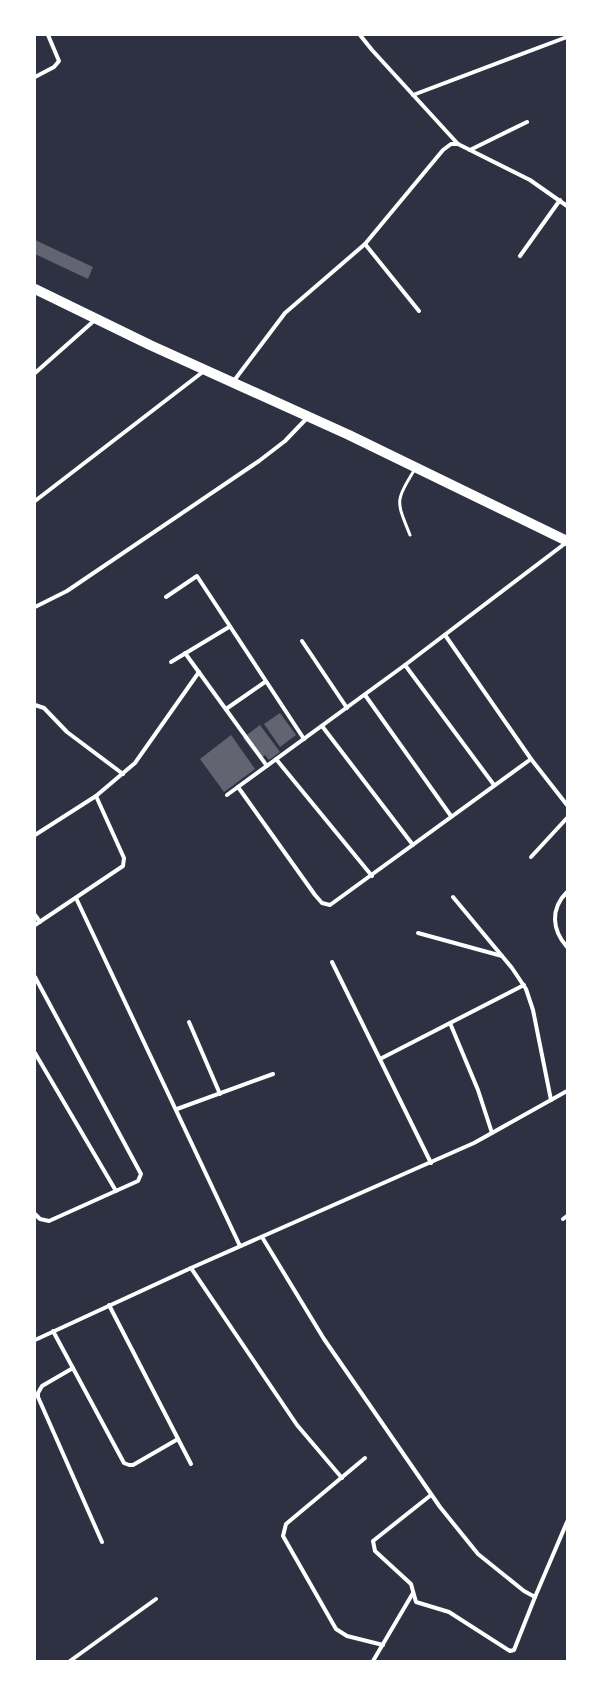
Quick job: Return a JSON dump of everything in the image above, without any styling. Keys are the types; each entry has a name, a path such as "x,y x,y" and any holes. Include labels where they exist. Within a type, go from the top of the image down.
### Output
{"main road":[{"path":"35,289 96,319 309,417 567,541"}],"street":[{"path":"35,77 54,67 59,62 48,35"},
{"path":"362,36 458,144 530,180 567,206"},
{"path":"413,95 567,36"},
{"path":"470,150 527,122"},
{"path":"233,383 285,313 364,244 443,150 451,144 458,144"},
{"path":"520,256 560,200"},
{"path":"364,244 419,310"},
{"path":"35,373 96,319"},
{"path":"35,501 206,370"},
{"path":"35,607 67,591 259,461 285,441 309,417"},
{"path":"227,795 445,636 567,541"},
{"path":"166,597 197,576 228,626 304,739"},
{"path":"171,662 228,626"},
{"path":"445,636 530,759 567,805"},
{"path":"302,641 347,708"},
{"path":"185,653 267,766"},
{"path":"405,665 494,785"},
{"path":"35,835 96,796 123,774 145,750 199,672"},
{"path":"226,709 265,682"},
{"path":"365,695 451,816"},
{"path":"35,705 44,708 67,732 123,774"},
{"path":"322,726 413,845"},
{"path":"276,759 372,876"},
{"path":"238,787 322,903 330,905 372,876 451,816 530,759"},
{"path":"35,925 119,870 124,862 124,858 96,796"},
{"path":"531,857 567,818"},
{"path":"567,892 561,898 554,918 560,938 567,947"},
{"path":"454,897 524,985 533,1010 551,1100"},
{"path":"76,898 177,1109 240,1246"},
{"path":"35,915 40,922"},
{"path":"418,933 502,956"},
{"path":"332,962 431,1162"},
{"path":"35,977 141,1174 138,1181 49,1221 40,1219 35,1214"},
{"path":"380,1059 524,985"},
{"path":"189,1022 220,1094"},
{"path":"450,1023 478,1090 492,1133"},
{"path":"35,1053 116,1191"},
{"path":"177,1109 274,1074"},
{"path":"35,1340 262,1236 431,1162 492,1133 567,1091"},
{"path":"262,1236 324,1339 431,1496 478,1554 524,1591 535,1597"},
{"path":"191,1268 297,1424 342,1478"},
{"path":"109,1305 191,1464"},
{"path":"54,1332 124,1463 133,1465 178,1440"},
{"path":"73,1368 42,1386 38,1393 38,1397 102,1542"},
{"path":"365,1458 286,1524 283,1536 336,1629 347,1636 383,1645"},
{"path":"431,1496 373,1541 374,1551 411,1584 414,1600 419,1604 449,1612 510,1651 514,1650 567,1522"},
{"path":"373,1661 413,1593"},
{"path":"70,1661 156,1599"}],"lane":[{"path":"410,535 400,510 399,500 401,492 415,468"}],"building":[{"path":"35,240 93,267 88,279 35,254"},
{"path":"280,713 296,735 280,747 264,724"},
{"path":"260,725 280,752 269,760 265,755 263,757 257,750 254,752 243,738"},
{"path":"231,735 255,769 224,792 200,759"}]}
